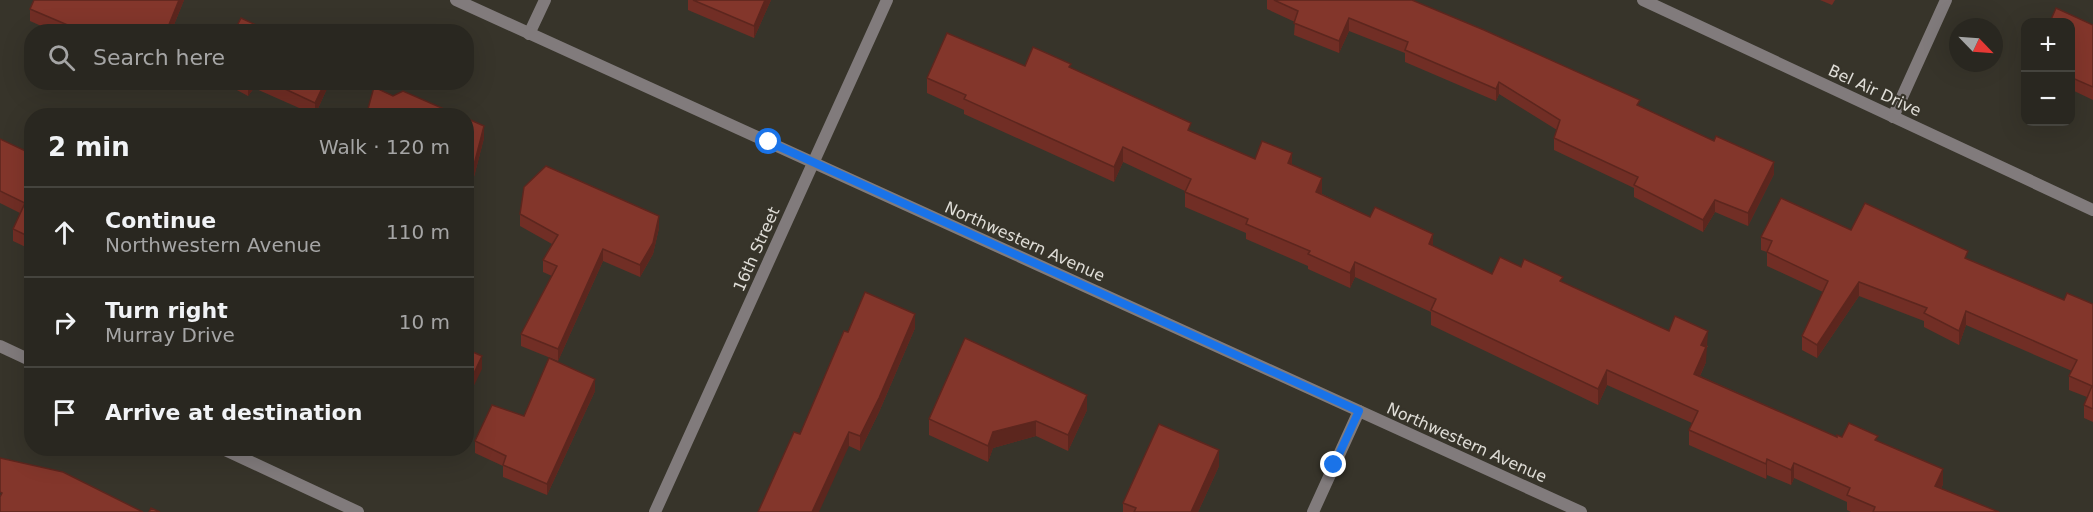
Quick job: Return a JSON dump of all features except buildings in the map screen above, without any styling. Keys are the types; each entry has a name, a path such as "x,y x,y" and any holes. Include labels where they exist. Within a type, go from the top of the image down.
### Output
{"street":[{"name":"Northwestern Avenue","path":"456,0 1581,512"},
{"path":"529,34 545,0"},
{"name":"16th Street","path":"655,512 886,0"},
{"name":"Bel Air Drive","path":"1643,0 2093,210"},
{"path":"1893,117 1946,0"},
{"path":"0,346 24,357"},
{"path":"1313,512 1359,411"},
{"path":"238,456 358,512"}],"route":[{"path":"769,142 1359,411 1334,465"}]}
